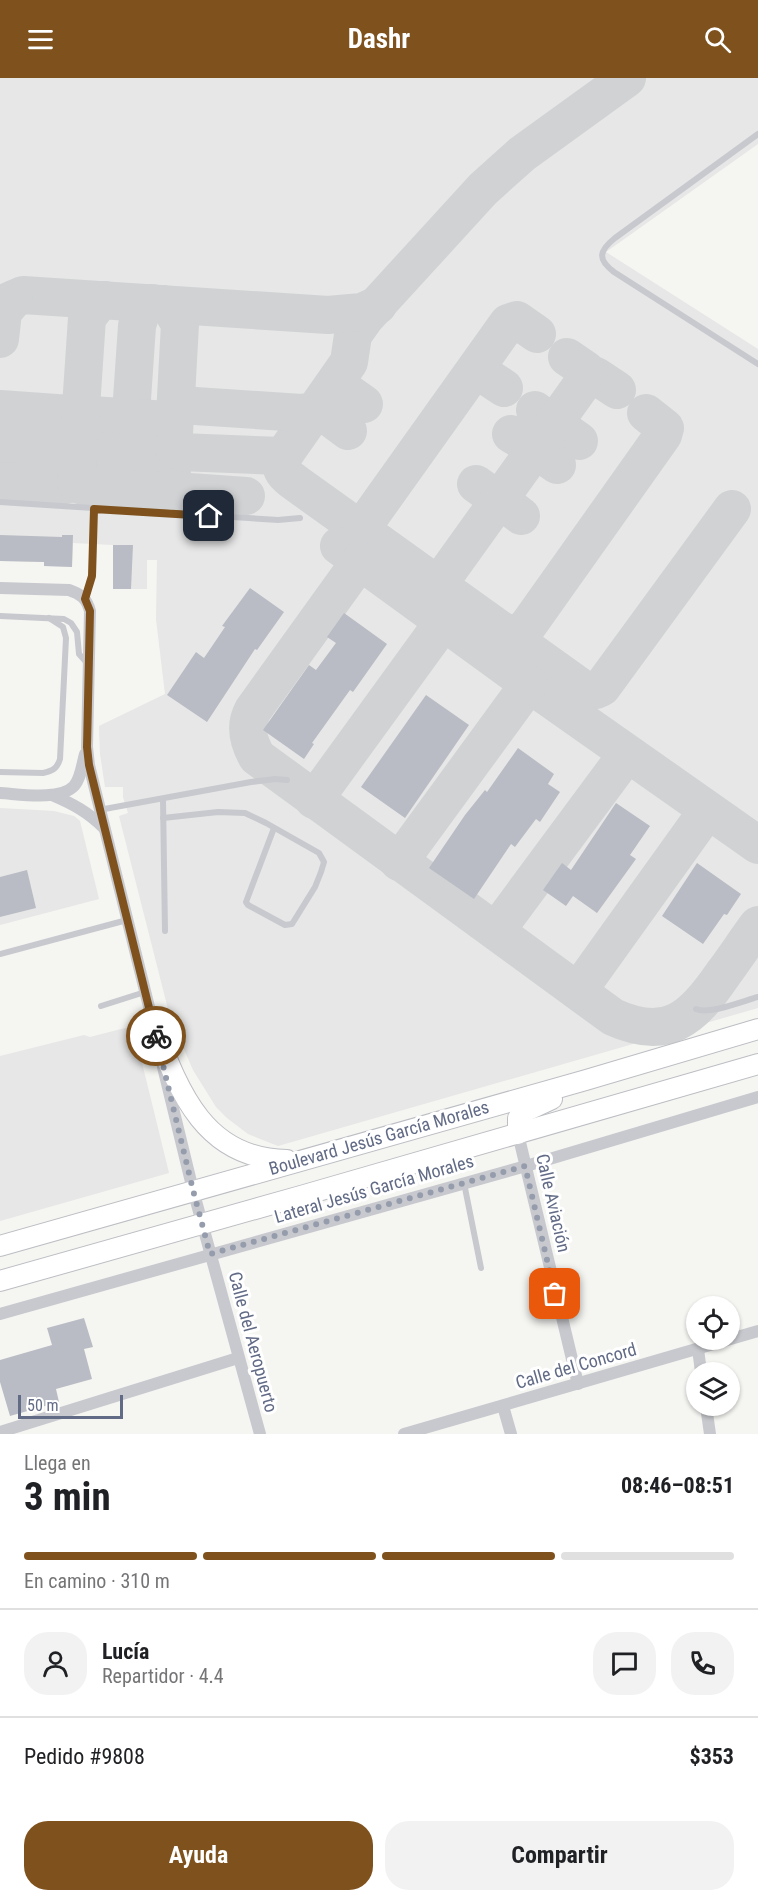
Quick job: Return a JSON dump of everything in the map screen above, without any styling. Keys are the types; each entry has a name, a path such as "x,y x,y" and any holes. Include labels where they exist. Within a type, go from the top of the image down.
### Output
{"main road":[{"path":"152,1021 174,1077 191,1107 211,1131 231,1146 247,1154 292,1160 316,1157"},
{"name":"Boulevard Jesús García Morales","path":"0,1246 758,1029"},
{"name":"Boulevard Jesús García Morales","path":"0,1281 758,1064"},
{"path":"518,1134 518,1118 522,1113 586,1080"}],"street":[{"path":"0,588 69,590 85,599 90,611 87,747 95,812 52,795"},
{"path":"0,793 52,795 66,791 76,783 87,747"},
{"name":"Calle del Aeropuerto","path":"95,812 105,829 193,1190 260,1434"},
{"name":"Lateral Jesús García Morales","path":"0,1314 525,1166 758,1097"},
{"name":"Calle Aviación","path":"518,1134 578,1384"},
{"name":"Calle del Concord","path":"740,1336 758,1331"},
{"name":"Calle del Concord","path":"404,1434 695,1350"},
{"path":"0,1432 238,1358"},
{"path":"503,1406 511,1434"},
{"path":"707,1416 710,1434"}],"lane":[{"path":"758,134 615,238 602,252 606,266 614,272 758,364"},
{"path":"0,502 278,520 300,518"},
{"path":"85,599 92,576 94,509"},
{"path":"0,616 64,619 77,632 79,654 89,666"},
{"path":"0,772 43,773 55,769 60,759 66,638 63,627 50,618"},
{"path":"95,812 251,782 287,780"},
{"path":"162,800 165,931"},
{"path":"162,818 218,812 245,813 274,828 319,853 324,862 315,887 292,924 285,925 246,902 274,828"},
{"path":"0,954 127,920"},
{"path":"101,1006 145,992"},
{"path":"696,1009 710,1010 758,997"},
{"path":"464,1183 481,1268"}],"shaded area":[{"path":"0,78 758,78 758,144 606,252 758,349 758,1008 278,1146 248,1134 216,1107 193,1070 170,1017 119,816 128,813 123,797 123,787 105,787 100,754 99,726 165,694 156,619 157,560 147,560 147,589 113,589 113,545 73,543 72,567 44,566 44,562 0,561"},
{"path":"0,808 54,811 74,816 80,821 99,899 0,925"},
{"path":"133,1026 169,1173 0,1221 0,1056 84,1035 90,1037"}],"building":[{"path":"0,535 62,537 62,535 73,535 72,567 44,566 44,562 0,561"},
{"path":"113,545 133,545 131,589 113,589"},
{"path":"250,588 284,612 257,650 255,649 207,722 167,695 196,652 204,658 225,627 222,626"},
{"path":"344,613 387,644 353,692 350,690 312,743 314,744 304,759 263,730 309,665 316,670 336,643 327,637"},
{"path":"426,695 469,725 405,818 361,787"},
{"path":"518,748 554,774 548,784 560,792 540,822 536,819 515,847 511,844 474,899 429,868 465,815 485,790 487,792"},
{"path":"616,803 650,826 630,855 636,859 597,913 573,896 566,906 543,890 562,863 571,870"},
{"path":"697,863 741,894 703,944 662,916"},
{"path":"27,870 36,908 0,917 0,877"},
{"path":"84,1318 93,1347 84,1349 92,1379 56,1389 59,1402 10,1416 0,1382 0,1360 52,1345 47,1328"}],"taxiway":[{"path":"627,78 522,154 483,189 365,318 353,335 349,362 284,455 281,464 286,475 293,481 579,686 591,690 602,687 732,509"},
{"path":"0,305 23,295 328,315 362,312 378,305"},
{"path":"0,339 3,312 14,299"},
{"path":"76,482 87,318 97,305 105,300"},
{"path":"132,399 137,326 142,309 152,303"},
{"path":"163,304 171,309 180,324 171,488"},
{"path":"371,537 367,530 369,518 508,323 517,320 537,334"},
{"path":"448,592 444,583 446,574 588,376 586,370 567,357"},
{"path":"480,372 504,388"},
{"path":"588,376 596,376 617,390"},
{"path":"338,379 340,387 364,404"},
{"path":"176,402 180,405 301,413 321,411"},
{"path":"320,405 321,411 348,431"},
{"path":"0,409 70,414 77,413 81,409 84,413 91,415 168,420 175,415"},
{"path":"535,410 548,420 551,428 559,427 579,441"},
{"path":"506,633 520,634 529,624 663,435 665,428 646,413"},
{"path":"511,434 531,446 532,454 540,453 557,465"},
{"path":"0,446 67,450 74,449 79,443 80,448 84,450 167,455 173,450"},
{"path":"173,446 180,452 282,456"},
{"path":"0,481 64,485 76,482"},
{"path":"76,482 83,486 164,491 171,488 175,491 246,496"},
{"path":"476,484 494,497 503,495 504,503 521,516"},
{"path":"339,546 529,684 758,845"},
{"path":"360,561 253,710 248,733 257,757 613,1017 632,1024 649,1027 664,1026 690,1014 712,990 758,925"},
{"path":"314,800 444,621"},
{"path":"399,862 529,684"},
{"path":"496,931 627,754"},
{"path":"578,991 707,811"}],"way so far":[{"path":"156,1036 210,1254 525,1166 555,1294"}],"route":[{"path":"156,1036 89,765 87,747 90,611 85,599 92,576 94,509 209,516"}]}
